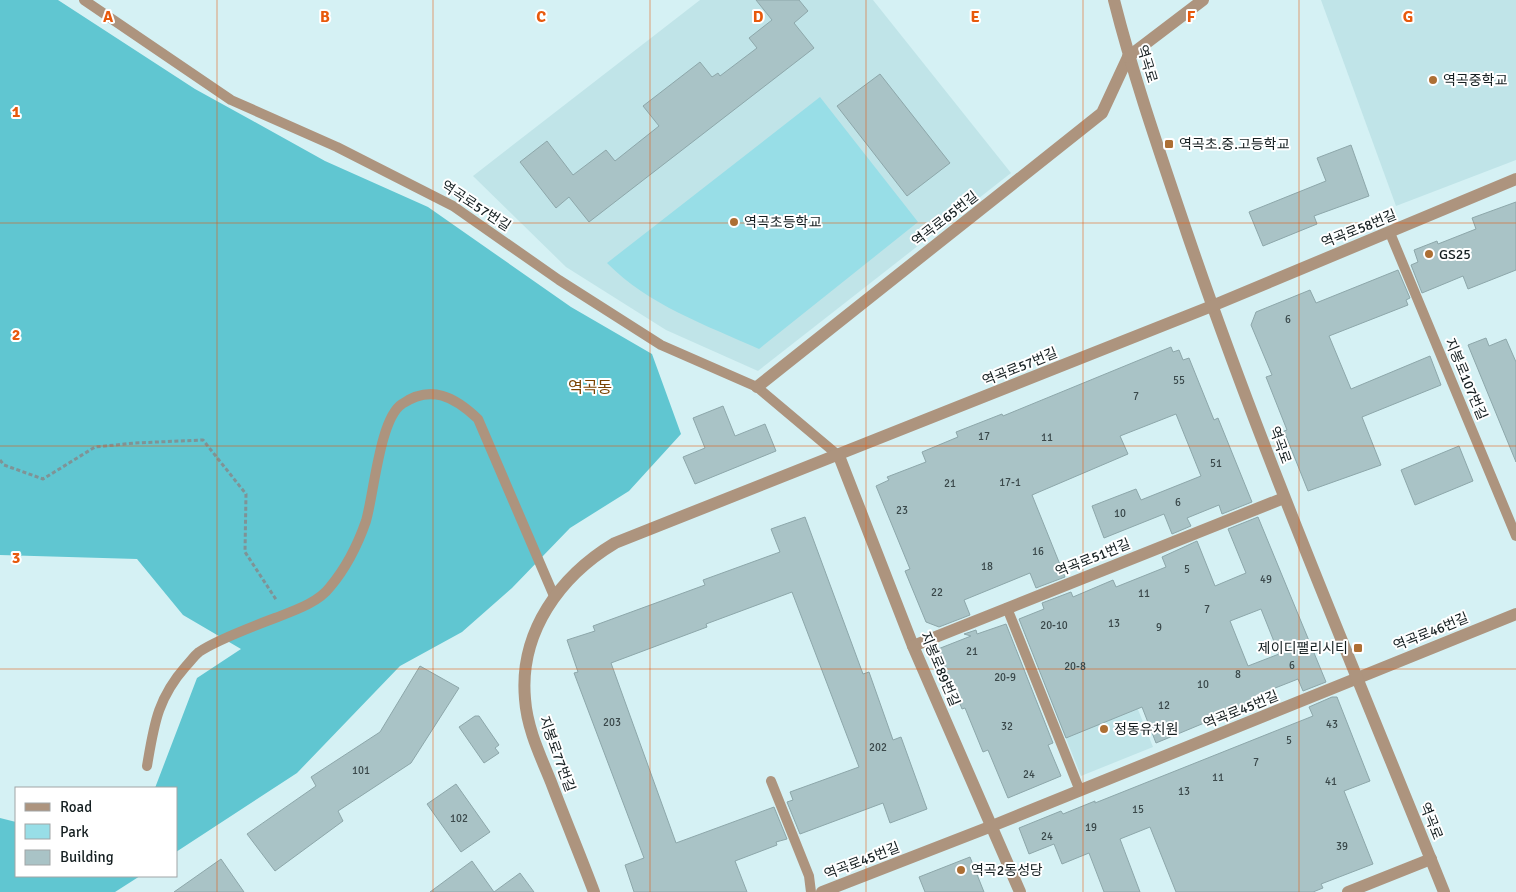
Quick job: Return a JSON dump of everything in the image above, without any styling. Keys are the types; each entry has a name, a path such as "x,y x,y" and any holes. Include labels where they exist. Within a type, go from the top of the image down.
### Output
{"street":[{"name":"역곡로","path":"1114,0 1128,57 1212,306 1284,498 1444,892"},
{"path":"1128,57 1203,0"},
{"name":"역곡로65번길","path":"757,387 1102,113 1128,57"},
{"name":"역곡로58번길","path":"1212,306 1516,179"},
{"name":"역곡로57번길","path":"554,596 594,555 615,543 839,456 1212,306"},
{"name":"지봉로89번길","path":"839,456 913,646 1020,892"},
{"name":"역곡로51번길","path":"913,646 1284,498"},
{"name":"지봉로77번길","path":"554,596 531,638 524,670 525,701 530,729 594,892"},
{"name":"역곡로46번길","path":"1357,679 1516,614"},
{"name":"역곡로45번길","path":"822,892 992,826 1357,679"},
{"path":"1348,892 1431,859"}],"lane":[{"name":"역곡로57번길","path":"84,0 231,100 337,147 453,206 559,280 661,345 757,387 839,456"},
{"name":"지봉로107번길","path":"1390,233 1516,536"},
{"path":"147,766 155,721 170,685 199,652 301,608 329,589 354,552 366,520 387,422 399,405 418,394 436,394 462,403 478,419 554,596"},
{"path":"1007,608 1080,790"},
{"path":"770,781 809,876 811,892"}],"path":[{"path":"0,460 4,465 43,479 95,447 135,442 203,440 246,494 245,552 286,614"}],"shaded area":[{"path":"0,0 58,0 195,89 325,161 428,207 571,307 652,354 681,434 629,491 570,528 512,588 462,632 400,666 297,773 178,851 178,787 155,787 197,678 241,649 183,615 137,559 0,555"},
{"name":"역곡초등학교","path":"700,0 873,0 1011,173 758,371 666,330 566,267 473,176"},
{"name":"역곡중학교","path":"1321,0 1516,0 1516,160 1396,206"},
{"name":"정동유치원","path":"1123,672 1153,747 1081,776 1051,701"},
{"path":"0,818 15,822 15,877 138,877 115,892 0,892"}],"green space":[{"path":"820,97 918,222 759,349 678,313 641,291 607,263"}],"building":[{"path":"756,0 799,0 808,11 794,23 814,48 589,222 569,197 556,208 520,162 547,141 573,175 606,150 615,161 659,126 643,106 700,62 712,77 718,73 720,76 757,48 749,38 772,20"},
{"path":"880,74 950,163 907,196 837,106"},
{"path":"1351,145 1369,196 1314,216 1317,224 1263,246 1249,212 1326,181 1317,158"},
{"path":"1516,202 1516,270 1468,289 1463,276 1422,293 1411,265 1418,262 1414,250 1437,241 1438,244 1476,229 1472,218"},
{"path":"1398,270 1410,298 1406,300 1408,305 1329,336 1351,389 1430,356 1441,385 1362,417 1381,465 1308,491 1284,431 1287,430 1266,377 1272,375 1251,325 1256,312 1310,290 1316,303"},
{"path":"1486,338 1489,346 1506,339 1516,362 1516,462 1468,345"},
{"path":"1171,347 1173,352 1179,350 1183,360 1189,358 1214,420 1218,418 1252,502 1222,514 1219,505 1187,518 1191,526 1172,534 1164,514 1104,538 1092,506 1136,489 1141,500 1201,476 1176,414 1120,436 1128,454 1032,495 1065,577 1036,588 1030,573 964,600 970,615 939,627 926,622 905,571 910,569 876,486 889,480 887,477 926,462 922,452 958,437 956,432 1002,414 1003,416"},
{"path":"723,406 735,436 765,424 776,451 695,484 683,457 705,448 693,418"},
{"path":"1459,446 1473,481 1415,505 1401,470"},
{"path":"805,517 863,674 869,672 893,740 901,737 927,809 890,823 883,803 800,834 787,802 793,800 790,792 859,767 792,592 706,624 707,627 611,663 676,843 774,807 787,839 776,842 777,845 735,861 747,892 634,892 625,865 644,858 574,673 578,672 567,640 595,631 593,626 705,585 703,580 780,552 771,529"},
{"path":"1258,517 1326,682 1303,691 1298,679 1260,694 1262,699 1156,743 1142,707 1066,738 1019,619 1044,609 1042,603 1071,592 1073,597 1113,580 1116,587 1166,567 1162,557 1197,541 1215,586 1246,573 1228,529","holes":["1261,609 1279,654 1248,666 1230,621"]},
{"path":"1006,624 1053,743 1048,745 1061,776 1008,798 988,750 983,752 965,708 962,709 938,649 971,636 964,634 976,630 977,634"},
{"path":"420,666 459,688 411,763 338,811 343,821 275,871 247,834 316,786 311,777 380,732"},
{"path":"1332,697 1337,697 1370,781 1344,791 1373,864 1321,884 1323,888 1313,892 1176,892 1150,827 1120,839 1140,892 1104,892 1089,853 1062,864 1054,844 1029,854 1019,828 1061,811 1063,814 1095,801 1095,803 1313,716 1309,707"},
{"path":"475,716 479,716 499,745 495,748 499,753 484,763 459,727"},
{"path":"456,784 490,832 461,852 427,804"},
{"path":"970,857 984,892 925,892 919,877"},
{"path":"221,859 244,892 174,892"},
{"path":"472,861 494,892 430,892"},
{"path":"520,873 534,892 494,892"}],"place":[{"name":"역곡중학교","path":"1433,80"},
{"name":"역곡초.중.고등학교","path":"1169,144"},
{"name":"역곡초등학교","path":"734,222"},
{"name":"GS25","path":"1429,254"},
{"name":"제이디팰리시티","path":"1358,648"},
{"name":"정동유치원","path":"1104,729"},
{"name":"역곡2동성당","path":"961,870"}],"district":[{"name":"역곡동","path":"590,388"}]}
